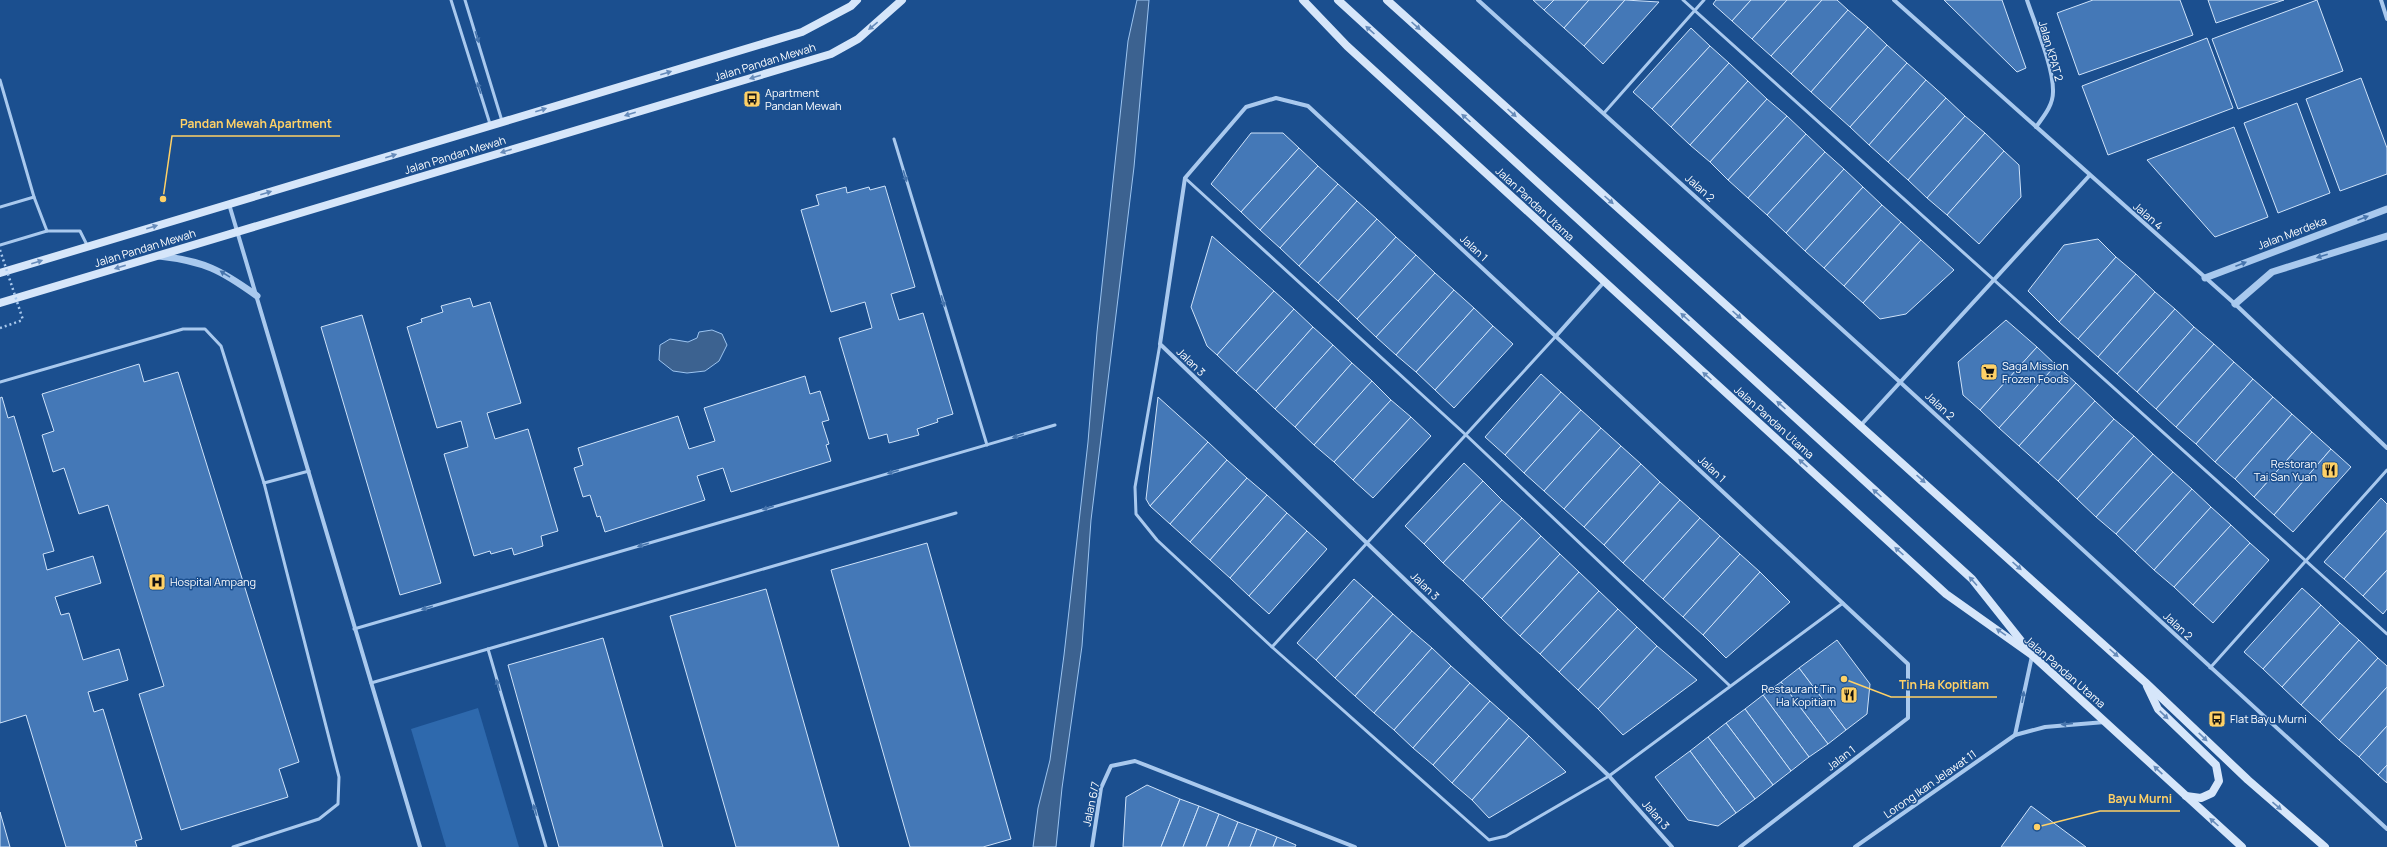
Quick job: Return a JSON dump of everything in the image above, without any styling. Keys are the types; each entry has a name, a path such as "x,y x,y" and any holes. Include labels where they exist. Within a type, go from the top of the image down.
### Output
{"main road":[{"name":"Jalan Pandan Mewah","path":"0,273 802,32 851,6 857,0"},
{"name":"Jalan Pandan Mewah","path":"0,303 831,54 858,39 902,0"},
{"name":"Jalan Pandan Utama","path":"1303,0 1347,46 1946,594 2032,655 2242,847"},
{"path":"1338,0 1972,579 2032,655"},
{"path":"1387,0 1861,425 2145,682 2248,780 2324,847"},
{"path":"2145,682 2158,709 2216,765 2219,781 2212,793 2201,798 2186,796"}],"street":[{"name":"Jalan 2","path":"1478,0 1900,382 2387,829"},
{"name":"Jalan 4","path":"1894,0 2089,176 2235,304 2387,448"},
{"name":"Jalan KPAT 2","path":"2027,0 2051,76 2053,92 2050,107 2036,127"},
{"path":"2381,0 2387,19"},
{"name":"Jalan 1","path":"1185,178 1246,108 1276,98 1308,106 1908,664 1908,718 1740,847"},
{"path":"1861,425 2089,176"},
{"path":"1160,344 1185,178"},
{"path":"229,204 420,847"},
{"name":"Jalan Merdeka","path":"2205,278 2387,209"},
{"path":"2235,304 2272,272 2387,237"},
{"path":"158,256 204,264 221,271 257,296"},
{"path":"1556,336 1604,282"},
{"name":"Jalan 3","path":"1160,344 1609,776 1672,847"},
{"path":"2015,735 2032,655"},
{"name":"Lorong Ikan Jelawat 11","path":"1855,847 2015,735 2044,727 2106,722"},
{"name":"Jalan 6/7","path":"1092,847 1101,788 1111,766 1135,761 1355,847"}],"lane":[{"path":"451,0 491,126"},
{"path":"465,0 502,122"},
{"path":"1683,0 2387,634"},
{"path":"1604,113 1704,0"},
{"path":"0,80 34,197 47,231"},
{"path":"894,139 986,445"},
{"path":"1185,178 1466,435 1729,685"},
{"path":"0,208 34,197"},
{"path":"0,245 47,231 80,231 88,247"},
{"path":"0,382 182,329 205,329 221,346 264,484 339,777 338,804 319,819 232,847"},
{"path":"1272,647 1556,336"},
{"path":"1160,344 1136,487 1136,514 1157,540 1272,647 1489,840 1506,836 1609,776 1729,685 1843,603"},
{"path":"354,629 1055,425"},
{"path":"2210,668 2387,470"},
{"path":"264,484 308,471"},
{"path":"371,683 956,513"},
{"path":"488,649 546,847"}],"path":[{"path":"0,250 23,320 0,328"}],"shaded area":[{"path":"1137,0 1149,0 1134,167 1091,520 1082,646 1062,788 1056,847 1033,847 1038,808 1050,760 1064,655 1088,442 1097,332 1128,41"},
{"path":"712,330 722,334 727,345 719,361 705,371 687,373 673,371 659,360 660,345 670,339 688,342 697,338 699,332"},
{"path":"478,708 519,847 446,847 411,729"}],"building":[{"path":"1533,0 1554,0 1544,10"},
{"path":"1554,0 1589,0 1564,28 1544,10"},
{"path":"1589,0 1625,0 1584,46 1564,28"},
{"path":"1625,0 1659,2 1603,64 1584,46"},
{"path":"1716,0 1751,0 1732,21 1713,4"},
{"path":"1751,0 1787,0 1752,39 1732,21"},
{"path":"1787,0 1822,0 1771,56 1752,39"},
{"path":"1822,0 1837,0 1848,10 1791,74 1771,56"},
{"path":"1944,0 2002,0 2026,68 2017,72"},
{"path":"2093,0 2180,0 2193,35 2079,75 2057,13"},
{"path":"2208,0 2284,0 2216,23"},
{"path":"2317,0 2343,71 2238,109 2212,39"},
{"path":"1848,10 1868,27 1811,92 1791,74"},
{"path":"1868,27 1887,45 1830,109 1811,92"},
{"path":"1691,28 1710,46 1652,109 1633,92"},
{"path":"2207,38 2233,108 2108,155 2082,86"},
{"path":"1887,45 1907,63 1850,127 1830,109"},
{"path":"1710,46 1729,63 1671,127 1652,109"},
{"path":"1729,63 1748,81 1690,145 1671,127"},
{"path":"1907,63 1926,80 1869,145 1850,127"},
{"path":"2361,78 2387,148 2387,174 2340,191 2306,99"},
{"path":"1926,80 1946,98 1888,162 1869,145"},
{"path":"1748,81 1767,99 1710,162 1690,145"},
{"path":"1946,98 1965,116 1908,180 1888,162"},
{"path":"1767,99 1787,116 1728,180 1710,162"},
{"path":"2297,103 2330,193 2278,213 2244,123"},
{"path":"1787,116 1806,134 1748,198 1728,180"},
{"path":"1965,116 1985,133 1927,198 1908,180"},
{"path":"2234,127 2268,217 2215,237 2147,160"},
{"path":"1251,133 1283,133 1299,148 1241,212 1211,184"},
{"path":"1985,133 2004,151 1947,215 1927,198"},
{"path":"1806,134 1825,152 1767,215 1748,198"},
{"path":"1299,148 1318,166 1260,230 1241,212"},
{"path":"2004,151 2019,165 2021,197 1979,244 1947,215"},
{"path":"1825,152 1844,169 1786,233 1767,215"},
{"path":"1318,166 1338,184 1280,248 1260,230"},
{"path":"1844,169 1863,187 1805,251 1786,233"},
{"path":"1338,184 1357,201 1299,266 1280,248"},
{"path":"885,186 915,287 891,294 899,320 923,313 953,414 937,419 938,422 917,429 919,435 889,443 887,434 869,439 839,338 872,328 865,302 831,312 801,210 819,205 816,195 846,187 847,193 869,187 870,190"},
{"path":"1863,187 1882,205 1824,268 1805,251"},
{"path":"1357,201 1377,219 1318,283 1299,266"},
{"path":"1882,205 1901,222 1844,286 1824,268"},
{"path":"1377,219 1396,237 1338,301 1318,283"},
{"path":"1901,222 1921,240 1863,303 1844,286"},
{"path":"1212,236 1274,291 1217,355 1207,346 1191,307"},
{"path":"1396,237 1416,255 1357,319 1338,301"},
{"path":"2098,239 2116,257 2059,322 2028,291 2064,245"},
{"path":"1921,240 1954,270 1906,314 1880,319 1863,303"},
{"path":"1416,255 1435,273 1376,337 1357,319"},
{"path":"2116,257 2136,274 2078,339 2059,322"},
{"path":"1435,273 1454,290 1396,355 1376,337"},
{"path":"2136,274 2155,292 2098,357 2078,339"},
{"path":"1454,290 1474,308 1416,372 1396,355"},
{"path":"1274,291 1294,309 1236,373 1217,355"},
{"path":"2155,292 2175,309 2117,374 2098,357"},
{"path":"470,298 473,307 490,302 521,403 487,413 495,439 528,429 558,531 541,536 543,546 514,555 512,548 491,554 490,551 474,556 444,454 468,447 461,421 437,428 407,327 422,322 421,319 443,312 441,306"},
{"path":"1474,308 1493,326 1435,390 1416,372"},
{"path":"1294,309 1313,327 1256,391 1236,373"},
{"path":"2175,309 2194,327 2137,392 2117,374"},
{"path":"362,315 441,583 400,595 321,327"},
{"path":"2006,320 2037,347 1980,410 1963,395 1958,362"},
{"path":"1493,326 1513,344 1454,408 1435,390"},
{"path":"1313,327 1333,345 1275,409 1256,391"},
{"path":"2194,327 2214,344 2156,409 2137,392"},
{"path":"2214,344 2234,362 2176,427 2156,409"},
{"path":"1333,345 1352,363 1295,427 1275,409"},
{"path":"2037,347 2056,365 1999,428 1980,410"},
{"path":"2234,362 2253,379 2196,444 2176,427"},
{"path":"1352,363 1372,381 1314,445 1295,427"},
{"path":"139,364 144,382 178,372 299,762 279,769 288,797 181,830 139,694 164,686 108,505 79,514 64,468 53,472 42,435 54,431 42,394"},
{"path":"2056,365 2076,383 2019,446 1999,428"},
{"path":"1541,374 1561,392 1505,455 1485,437"},
{"path":"805,376 810,394 820,391 829,420 822,422 829,444 826,445 831,461 731,492 723,468 697,476 705,500 605,532 600,516 597,517 590,495 583,497 574,468 583,465 578,448 678,416 689,449 715,441 704,408"},
{"path":"2253,379 2273,397 2215,462 2196,444"},
{"path":"1372,381 1391,400 1334,462 1314,445"},
{"path":"2076,383 2095,401 2038,463 2019,446"},
{"path":"1561,392 1581,410 1524,473 1505,455"},
{"path":"2,397 8,418 14,416 54,551 43,554 47,570 93,556 101,583 55,597 61,615 69,613 83,660 119,649 128,680 88,692 94,712 103,709 142,839 135,841 137,847 66,847 26,715 0,723 0,398"},
{"path":"1158,397 1208,442 1150,506 1146,499"},
{"path":"2273,397 2292,414 2235,479 2215,462"},
{"path":"1391,400 1411,417 1353,480 1334,462"},
{"path":"2095,401 2114,419 2058,481 2038,463"},
{"path":"1581,410 1601,428 1544,491 1524,473"},
{"path":"2292,414 2312,432 2254,497 2235,479"},
{"path":"1411,417 1431,436 1373,498 1353,480"},
{"path":"2114,419 2134,436 2077,499 2058,481"},
{"path":"1601,428 1621,446 1564,509 1544,491"},
{"path":"2312,432 2331,449 2274,515 2254,497"},
{"path":"2134,436 2153,454 2096,517 2077,499"},
{"path":"1208,442 1227,460 1170,524 1150,506"},
{"path":"1621,446 1641,464 1584,527 1564,509"},
{"path":"2331,449 2351,467 2293,532 2274,515"},
{"path":"2153,454 2173,472 2116,534 2096,517"},
{"path":"1227,460 1247,478 1190,542 1170,524"},
{"path":"1464,463 1483,481 1424,544 1405,526"},
{"path":"1641,464 1660,482 1604,545 1584,527"},
{"path":"2173,472 2192,489 2135,552 2116,534"},
{"path":"1247,478 1267,495 1210,560 1190,542"},
{"path":"1483,481 1502,500 1443,563 1424,544"},
{"path":"1660,482 1680,500 1623,563 1604,545"},
{"path":"2192,489 2211,507 2154,570 2135,552"},
{"path":"1267,495 1287,513 1230,578 1210,560"},
{"path":"2381,498 2387,504 2387,530 2344,579 2324,562"},
{"path":"1502,500 1522,518 1463,581 1443,563"},
{"path":"1680,500 1700,518 1643,581 1623,563"},
{"path":"2211,507 2231,525 2174,587 2154,570"},
{"path":"1287,513 1307,531 1249,596 1230,578"},
{"path":"1522,518 1541,536 1482,599 1463,581"},
{"path":"1700,518 1720,536 1663,599 1643,581"},
{"path":"2231,525 2250,543 2193,605 2174,587"},
{"path":"2387,530 2387,570 2363,596 2344,579"},
{"path":"1307,531 1327,549 1269,614 1249,596"},
{"path":"1541,536 1560,554 1501,618 1482,599"},
{"path":"1720,536 1740,554 1683,617 1663,599"},
{"path":"927,543 1011,839 983,847 910,847 831,570"},
{"path":"2250,543 2269,560 2213,623 2193,605"},
{"path":"1560,554 1579,572 1520,636 1501,618"},
{"path":"1740,554 1760,572 1703,635 1683,617"},
{"path":"2387,570 2387,609 2383,614 2363,596"},
{"path":"1579,572 1599,591 1540,654 1520,636"},
{"path":"1760,572 1790,602 1726,658 1703,635"},
{"path":"1354,579 1373,596 1316,660 1297,643"},
{"path":"2302,588 2321,605 2263,669 2244,652"},
{"path":"766,589 839,847 736,847 670,616"},
{"path":"1599,591 1618,609 1559,672 1540,654"},
{"path":"1373,596 1393,614 1335,678 1316,660"},
{"path":"2321,605 2340,623 2282,687 2263,669"},
{"path":"1618,609 1637,627 1578,690 1559,672"},
{"path":"1393,614 1412,631 1355,696 1335,678"},
{"path":"2340,623 2359,640 2301,705 2282,687"},
{"path":"1637,627 1657,646 1598,709 1578,690"},
{"path":"1412,631 1432,648 1374,713 1355,696"},
{"path":"603,638 663,847 559,847 508,665"},
{"path":"1837,640 1870,684 1867,714 1846,730 1799,668"},
{"path":"2359,640 2378,658 2320,722 2301,705"},
{"path":"1657,646 1697,680 1623,735 1598,709"},
{"path":"1432,648 1451,666 1394,730 1374,713"},
{"path":"2378,658 2387,666 2387,687 2339,740 2320,722"},
{"path":"1451,666 1470,683 1413,748 1394,730"},
{"path":"1799,668 1846,730 1828,744 1781,682"},
{"path":"1781,682 1828,744 1809,757 1763,695"},
{"path":"1470,683 1490,701 1433,765 1413,748"},
{"path":"2387,687 2387,726 2359,757 2339,740"},
{"path":"1763,695 1809,757 1791,771 1745,709"},
{"path":"1490,701 1509,718 1452,783 1433,765"},
{"path":"1745,709 1791,771 1773,785 1726,723"},
{"path":"1509,718 1529,736 1472,800 1452,783"},
{"path":"1726,723 1773,785 1755,799 1708,737"},
{"path":"2387,726 2387,765 2378,775 2359,757"},
{"path":"1529,736 1566,772 1489,818 1472,800"},
{"path":"1708,737 1755,799 1736,813 1690,751"},
{"path":"1690,751 1736,813 1718,826 1688,820 1655,777"},
{"path":"2387,765 2387,783 2378,775"},
{"path":"1147,785 1180,799 1161,847 1123,847 1126,797"},
{"path":"1180,799 1199,806 1183,847 1161,847"},
{"path":"1199,806 1219,814 1206,847 1183,847"},
{"path":"2031,806 2086,847 2001,847"},
{"path":"0,812 10,847 0,847"},
{"path":"1219,814 1238,822 1228,847 1206,847"},
{"path":"1238,822 1257,829 1250,847 1228,847"},
{"path":"1257,829 1277,837 1273,847 1250,847"},
{"path":"1277,837 1296,845 1295,847 1273,847"}],"place":[{"name":"Apartment Pandan Mewah","path":"752,99"},
{"name":"Pandan Mewah Apartment","path":"163,199"},
{"name":"Saga Mission Frozen Foods","path":"1989,372"},
{"name":"Restoran Tai San Yuan","path":"2330,470"},
{"name":"Hospital Ampang","path":"157,582"},
{"name":"Tin Ha Kopitiam","path":"1844,679"},
{"name":"Restaurant Tin Ha Kopitiam","path":"1849,695"},
{"name":"Flat Bayu Murni","path":"2217,719"},
{"name":"Bayu Murni","path":"2037,827"}]}
